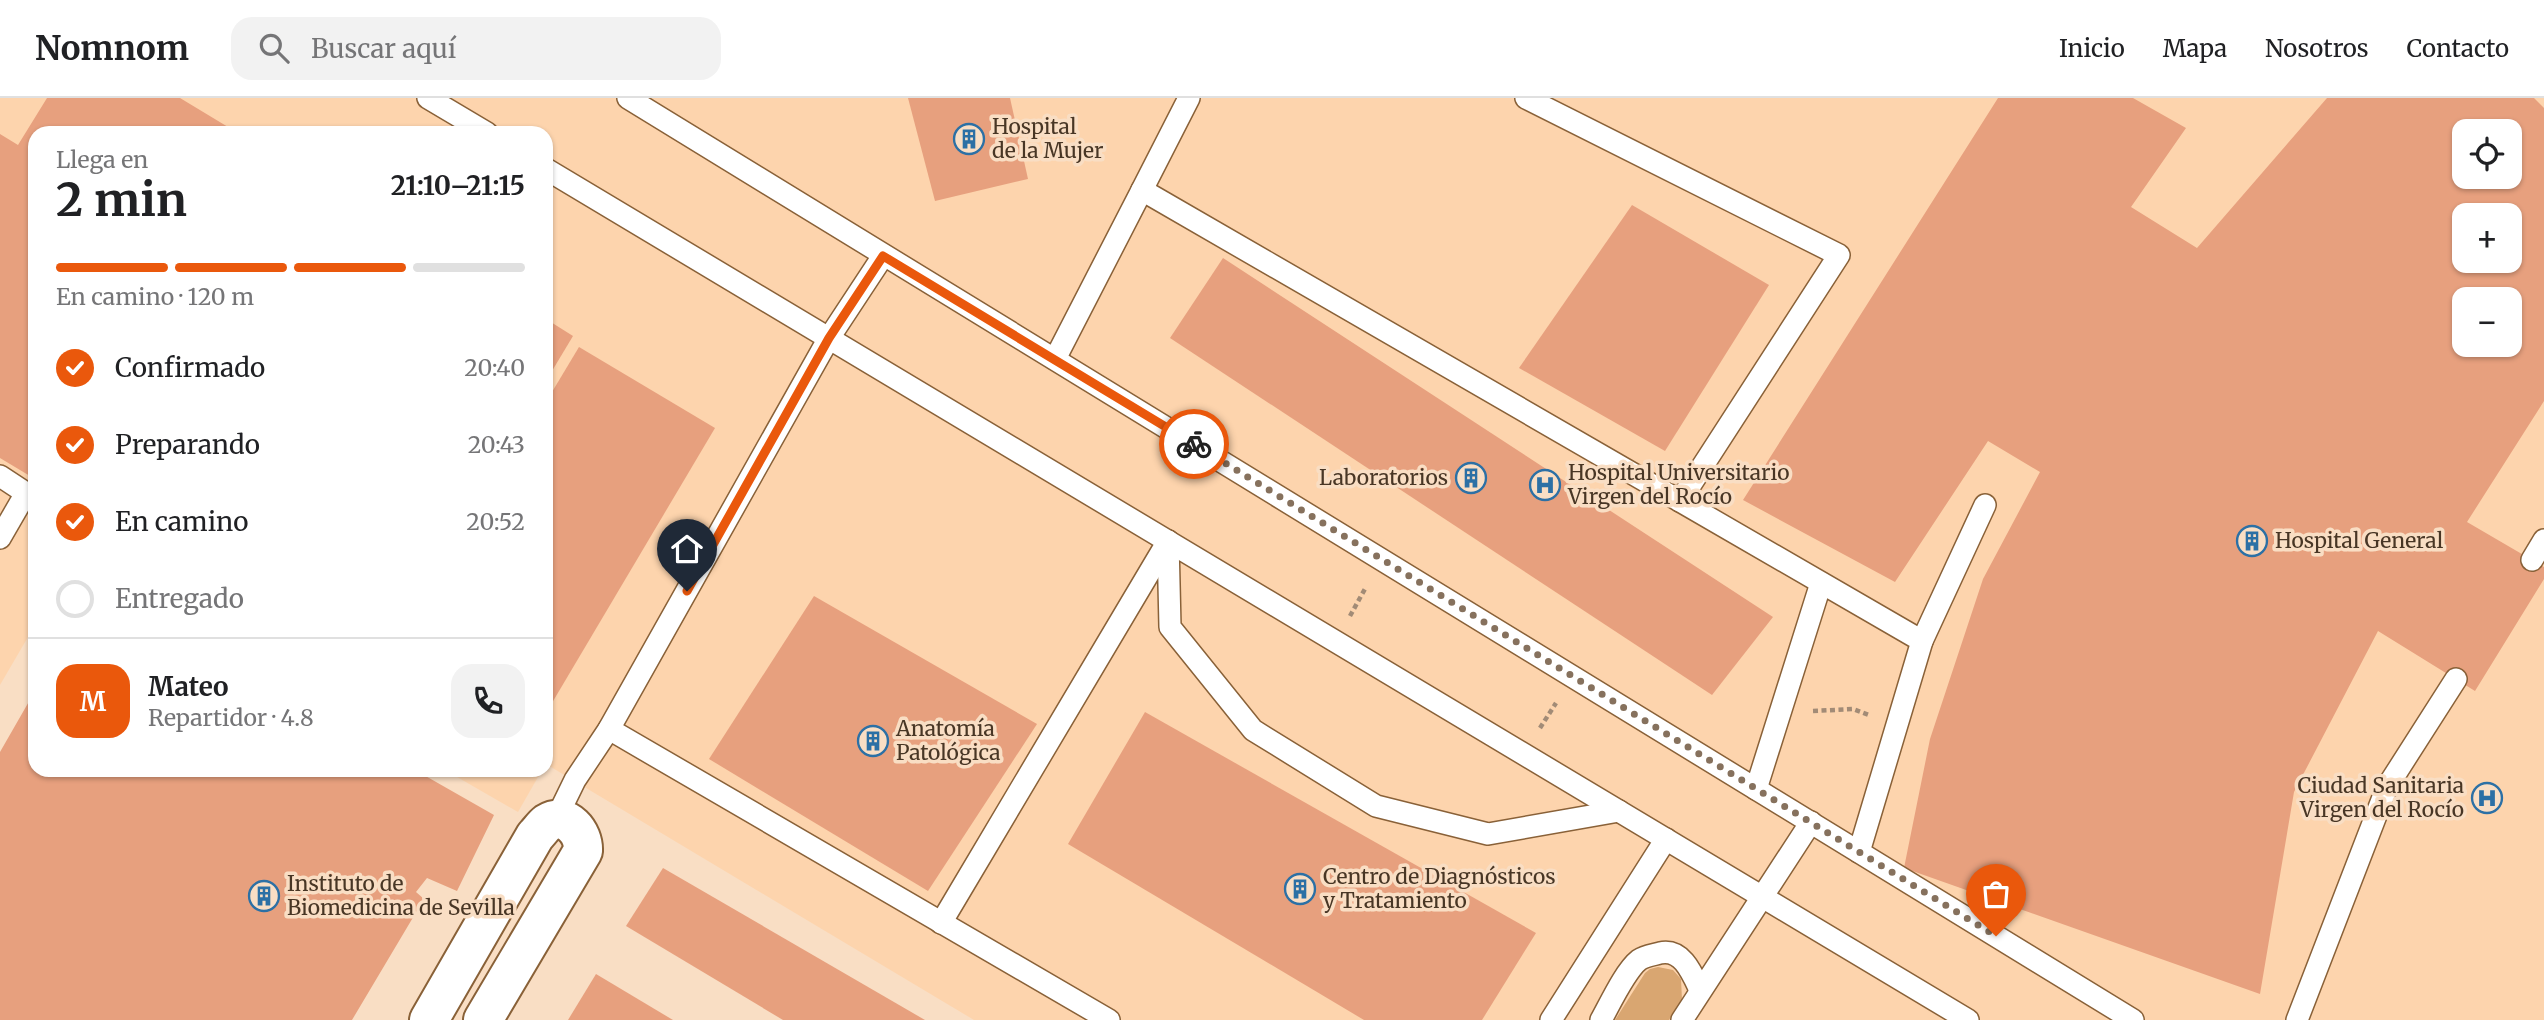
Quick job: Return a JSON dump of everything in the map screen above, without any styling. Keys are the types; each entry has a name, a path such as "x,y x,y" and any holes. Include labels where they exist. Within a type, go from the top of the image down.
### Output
{"street":[{"path":"429,1020 535,836 546,823 555,821 572,825 580,832 583,851 483,1020"},
{"path":"498,900 540,924"}],"lane":[{"path":"428,98 474,126"},
{"path":"628,98 2133,1020"},
{"path":"1055,359 1189,98"},
{"path":"1526,98 1839,255 1680,501"},
{"path":"553,173 1968,1020"},
{"path":"1142,190 1922,641"},
{"path":"555,821 575,780 609,729 829,338 883,256"},
{"path":"0,476 28,494"},
{"path":"0,538 28,500"},
{"path":"1859,852 1922,641 1985,505"},
{"path":"2532,560 2544,540"},
{"path":"1168,541 1170,627 1253,730 1376,806 1488,834 1619,811"},
{"path":"942,923 1168,541"},
{"path":"1756,789 1821,583"},
{"path":"2297,1020 2388,788 2456,679"},
{"path":"609,729 1109,1020"},
{"path":"1682,1020 1811,822"},
{"path":"1551,1020 1666,839"},
{"path":"1601,1020 1641,958 1668,951 1679,957 1691,971 1700,990"}],"path":[{"path":"1336,641 1382,560"},
{"path":"1780,713 1853,709 1897,725"}],"shaded area":[{"name":"Hospital Universitario Virgen del Rocío","path":"0,98 2544,98 2544,1020 974,1020 553,768 553,126 28,126 28,637 0,685"},
{"path":"457,777 538,777 518,812"},
{"path":"1658,967 1673,970 1681,979 1682,1000 1669,1020 1615,1020 1645,973"}],"building":[{"path":"47,98 180,98 226,126 30,126"},
{"name":"Hospital de la Mujer","path":"908,98 1010,98 1028,179 935,201"},
{"name":"Hospital General","path":"1998,98 2133,98 2186,128 2131,207 2197,248 2327,98 2534,98 2544,108 2544,401 2467,522 2544,567 2544,579 2475,691 2378,631 2294,792 2260,994 1904,868 1930,739 1983,579 2040,472 1988,441 1895,582 1743,500"},
{"path":"28,129 28,475 0,458 0,134 18,145"},
{"path":"1632,205 1769,285 1665,451 1519,368"},
{"name":"Laboratorios","path":"1223,258 1773,617 1712,695 1170,338"},
{"path":"553,323 573,336 553,369"},
{"path":"579,347 715,428 553,701 553,390"},
{"name":"Anatomía Patológica","path":"814,596 1037,724 928,891 709,759"},
{"name":"Instituto de Biomedicina de Sevilla","path":"28,703 28,777 427,777 494,815 457,891 427,878 416,892 424,899 352,1020 0,1020 0,752"},
{"name":"Centro de Diagnósticos y Tratamiento","path":"1145,712 1536,933 1482,1020 1364,1020 1068,844"},
{"path":"663,868 925,1020 783,1020 626,926"},
{"path":"596,974 673,1020 568,1020"}],"way so far":[{"path":"1194,444 1996,936"}],"place":[{"name":"Hospital de la Mujer","path":"969,139"},
{"name":"Laboratorios","path":"1471,478"},
{"name":"Hospital Universitario Virgen del Rocío","path":"1545,485"},
{"name":"Hospital General","path":"2252,541"},
{"name":"Anatomía Patológica","path":"873,741"},
{"name":"Ciudad Sanitaria Virgen del Rocío","path":"2487,798"},
{"name":"Centro de Diagnósticos y Tratamiento","path":"1300,889"},
{"name":"Instituto de Biomedicina de Sevilla","path":"264,896"}],"route":[{"path":"687,591 829,338 883,256 1194,444"}]}
